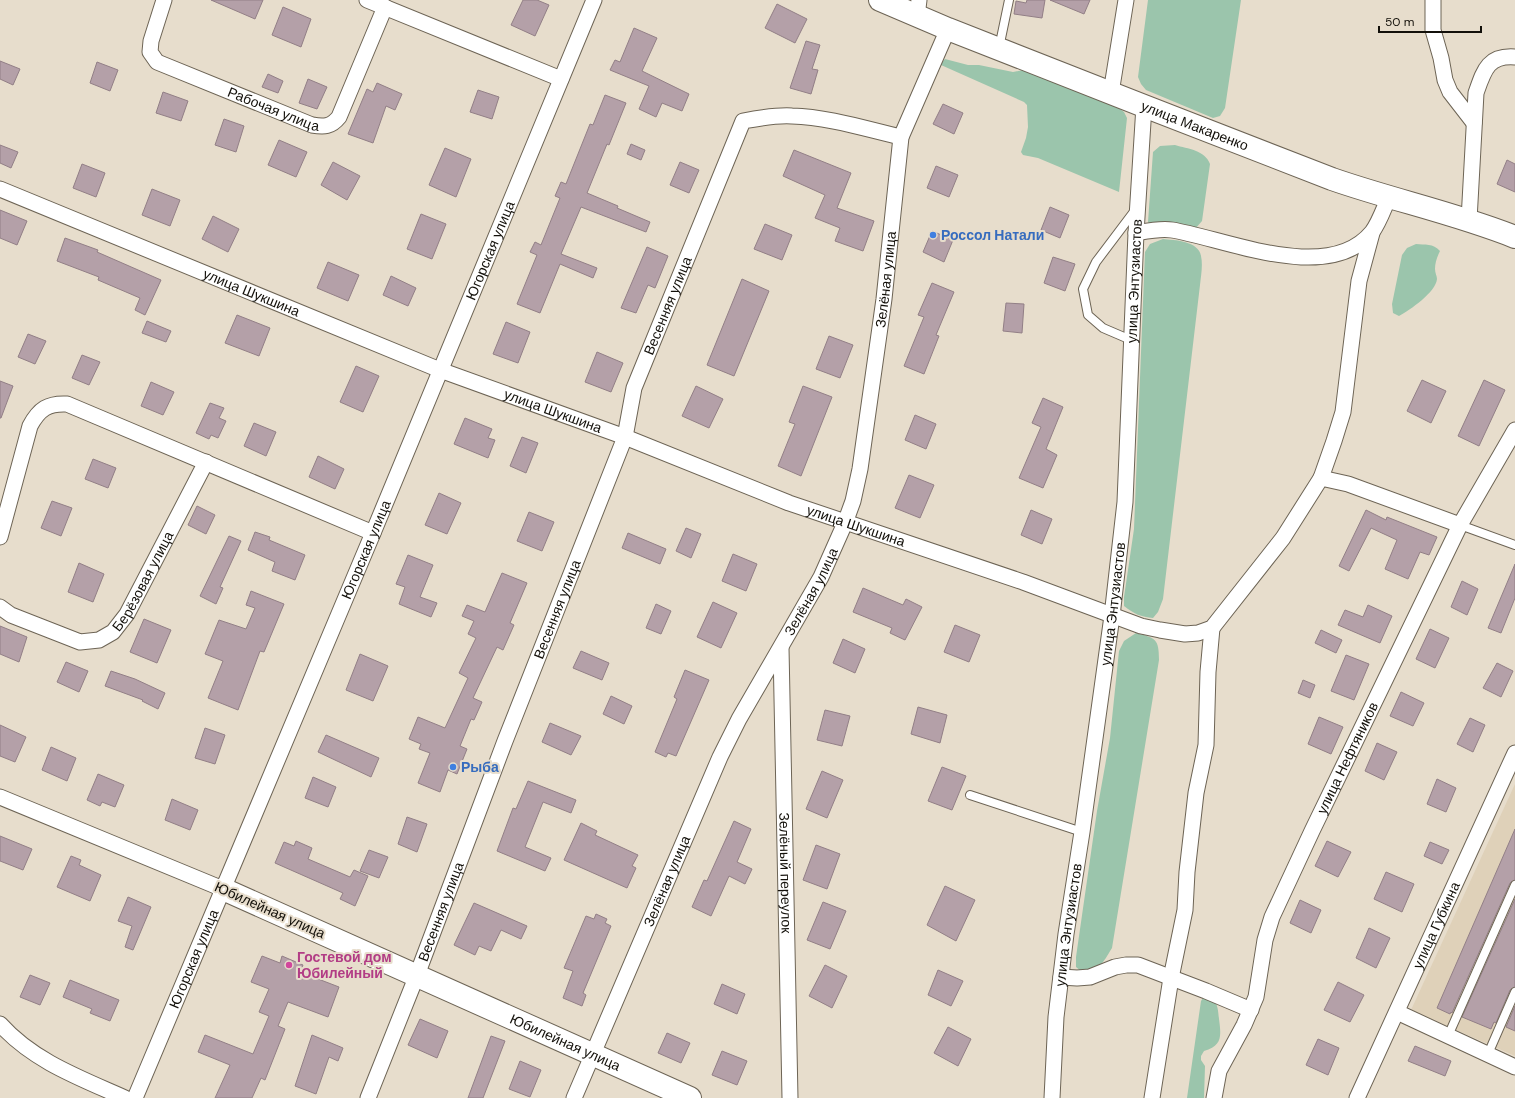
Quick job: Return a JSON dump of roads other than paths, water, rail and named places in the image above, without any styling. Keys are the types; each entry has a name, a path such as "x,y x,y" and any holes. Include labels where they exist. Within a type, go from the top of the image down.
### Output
{"street":[{"name":"Рабочая улица","path":"164,0 150,47 150,52 157,62 312,125 323,127 333,124 339,117 385,7"},
{"path":"367,0 561,79"},
{"name":"Югорская улица","path":"135,1098 373,533 594,0"},
{"name":"улица Макаренко","path":"880,0 918,8 948,29 1332,179 1469,220 1515,237"},
{"path":"1111,93 1126,0"},
{"path":"1433,0 1433,30 1442,58 1445,80 1450,92 1474,123"},
{"name":"Зелёная улица","path":"574,1098 720,757 739,719 821,577 846,522 853,501 860,468 884,299 901,137 948,29"},
{"path":"1469,220 1476,93 1483,73 1489,63 1497,58 1515,56"},
{"name":"улица Энтузиастов","path":"1052,1098 1056,1017 1066,934 1082,832 1112,616 1125,502 1136,233 1144,106"},
{"name":"Весенняя улица","path":"368,1098 417,975 505,741 625,437 634,388 743,121 770,117 792,116 816,118 901,137"},
{"name":"улица Шукшина","path":"0,189 440,370 625,437 789,503 1023,582 1112,616 1160,630 1185,634 1198,633 1212,628"},
{"path":"1152,1098 1185,910 1187,872 1196,793 1206,745 1208,672 1212,628 1282,538 1321,478 1343,412 1359,281 1372,232 1389,197"},
{"path":"1136,233 1170,229 1256,251 1302,257 1334,254 1348,250 1359,244 1372,232"},
{"path":"0,537 30,426 35,417 48,406 56,403 67,404 373,533"},
{"name":"улица Нефтяников","path":"1214,1098 1219,1071 1251,1010 1256,997 1265,940 1272,917 1460,525 1515,430"},
{"name":"Берёзовая улица","path":"0,607 11,615 80,642 99,640 113,632 127,614 206,462"},
{"path":"1321,478 1348,484 1460,525"},
{"name":"Зелёный переулок","path":"781,647 790,1098"},
{"name":"улица Губкина","path":"1357,1098 1515,754"},
{"name":"Юбилейная улица","path":"0,796 223,889 690,1098"},
{"path":"1061,977 1090,977 1126,964 1138,965 1251,1010"},
{"path":"1397,1012 1515,1067"},
{"path":"0,1024 33,1054 52,1065 125,1098"}],"lane":[{"path":"999,48 1009,0"},
{"path":"1131,340 1102,328 1088,315 1083,289 1096,262 1138,207"},
{"path":"1460,525 1515,545"},
{"path":"970,795 1082,832"},
{"path":"1448,1036 1515,885"},
{"path":"1488,1054 1515,992"}],"place":[{"name":"Россол Натали","path":"933,235"},
{"name":"Рыба","path":"453,767"},
{"name":"Гостевой дом Юбилейный","path":"289,965"}]}
